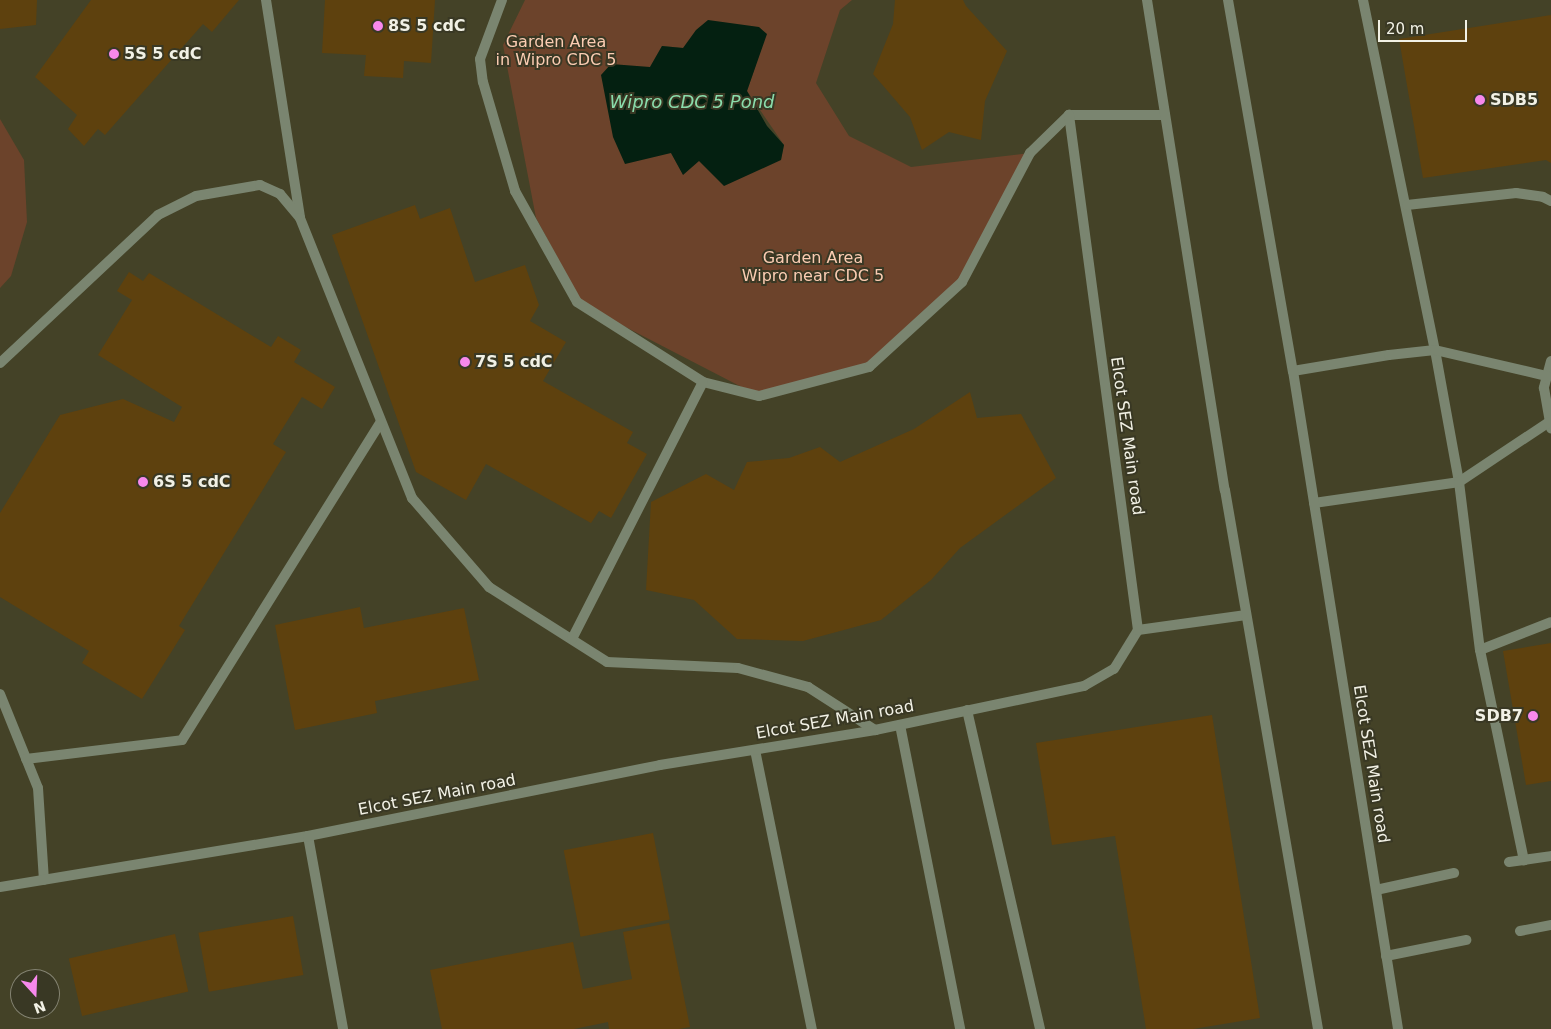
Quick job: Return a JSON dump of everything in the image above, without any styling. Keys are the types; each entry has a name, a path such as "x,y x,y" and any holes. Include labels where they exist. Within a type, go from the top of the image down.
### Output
{"street":[{"path":"266,0 300,218 412,498 489,587 607,662 738,668 808,686 875,730"},
{"path":"502,0 480,59 483,82 515,191 577,302 703,382 759,396 870,367 962,282 1030,153 1069,114 1165,115"},
{"path":"1147,0 1246,615 1318,1029"},
{"name":"Elcot SEZ Main road","path":"1228,0 1293,372 1398,1029"},
{"path":"1363,0 1407,205 1435,350 1459,482 1480,650 1524,860"},
{"name":"Elcot SEZ Main road","path":"0,887 308,836 660,765 875,730 1084,686 1114,669 1138,630 1069,114"},
{"path":"0,363 158,215 196,196 260,184 280,194 300,218"},
{"path":"1407,205 1516,193 1551,201"},
{"path":"1293,372 1389,354 1435,350 1547,376"},
{"path":"1314,503 1459,482 1550,425 1544,388 1551,361"},
{"path":"572,639 703,382"},
{"path":"26,759 182,740 382,422"},
{"path":"1138,630 1246,615"},
{"path":"1480,650 1551,622"},
{"path":"0,694 38,788 44,880"},
{"path":"967,710 1040,1029"},
{"path":"900,725 960,1029"},
{"path":"755,750 812,1029"},
{"path":"308,836 343,1029"},
{"path":"1508,862 1551,856"},
{"path":"1376,890 1454,873"},
{"path":"1520,931 1551,925"},
{"path":"1386,956 1466,940"}],"shaded area":[{"path":"0,0 1551,0 1551,1029 0,1029"}],"green space":[{"name":"Garden Area Wipro near CDC 5","path":"525,0 852,0 840,10 816,83 849,136 911,167 1030,153 962,282 869,367 759,396 583,305 536,218 503,45","holes":["766,34 747,91 784,145 781,160 699,160 683,174 671,153 650,67 662,46 683,48"]},
{"path":"0,119 24,160 27,222 11,276 0,288"}],"water":[{"name":"Wipro CDC 5 Pond","path":"708,20 759,27 767,34 747,91 767,126 784,145 781,160 724,186 699,161 683,175 671,153 625,164 613,137 601,75 611,64 650,67 662,46 683,48 696,30"}],"building":[{"path":"0,0 37,0 36,25 0,29"},
{"name":"5S 5 cdC","path":"91,0 239,0 212,32 203,24 105,135 98,129 84,146 68,129 77,115 35,77"},
{"name":"8S 5 cdC","path":"325,0 435,0 431,63 404,61 403,78 364,76 366,55 322,53"},
{"path":"895,0 963,0 966,6 1007,51 985,101 981,140 949,132 922,150 910,117 873,74 893,24"},
{"name":"SDB5","path":"1551,15 1551,163 1546,160 1423,178 1399,39"},
{"name":"7S 5 cdC","path":"415,205 420,219 450,208 475,282 525,265 539,305 530,321 566,342 543,381 633,432 627,443 647,454 611,518 599,511 591,523 486,464 466,500 416,472 332,235"},
{"name":"6S 5 cdC","path":"129,272 143,281 149,273 271,347 278,336 301,350 294,362 335,387 322,409 302,397 273,444 286,452 179,626 185,630 142,699 82,663 89,651 0,597 0,513 60,415 123,399 174,422 182,407 98,355 132,300 117,291"},
{"path":"970,392 977,418 1021,414 1056,478 960,548 931,580 881,620 803,641 737,639 694,600 646,590 651,502 706,474 734,490 747,462 789,458 820,447 840,462 914,429"},
{"path":"360,607 364,628 464,608 479,680 375,701 377,713 295,730 275,625"},
{"name":"SDB7","path":"1551,643 1551,781 1526,785 1503,651"},
{"path":"1212,715 1260,1018 1193,1029 1146,1029 1115,836 1052,845 1036,743"},
{"path":"653,833 670,919 580,937 564,850"},
{"path":"293,916 303,975 209,992 198,933"},
{"path":"669,923 690,1027 679,1029 609,1029 608,1022 574,1029 442,1029 430,970 573,942 583,989 632,979 623,932"},
{"path":"175,934 188,991 82,1016 69,959"}],"place":[{"name":"8S 5 cdC","path":"378,26"},
{"name":"5S 5 cdC","path":"114,54"},
{"name":"SDB5","path":"1480,100"},
{"name":"7S 5 cdC","path":"465,362"},
{"name":"6S 5 cdC","path":"143,482"},
{"name":"SDB7","path":"1533,716"}],"park label":[{"name":"Garden Area in Wipro CDC 5","path":"556,51"}]}
